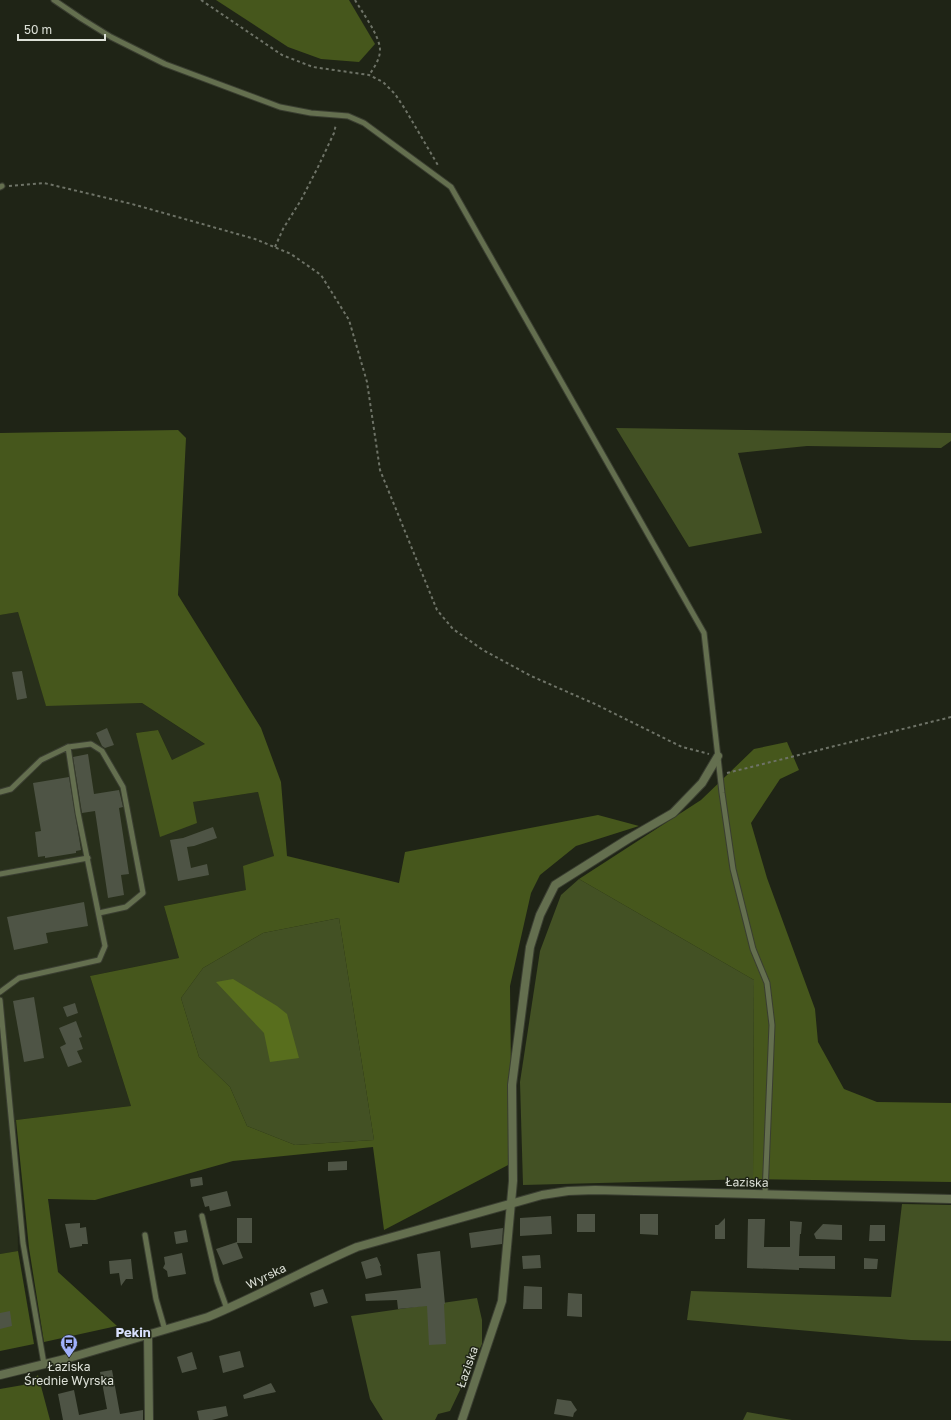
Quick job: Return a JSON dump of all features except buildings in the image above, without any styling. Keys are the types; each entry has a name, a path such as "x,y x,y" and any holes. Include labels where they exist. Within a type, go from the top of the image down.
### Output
{"street":[{"name":"Łaziska","path":"462,1420 502,1301 513,1181 512,1085 530,947 540,915 555,885 628,839 673,813 702,784 718,756"},
{"name":"Łaziska","path":"542,1195 568,1191 595,1190 951,1199"},
{"name":"Wyrska","path":"0,1375 148,1335 208,1317 357,1247 542,1195"},
{"path":"148,1335 149,1420"}],"lane":[{"path":"54,0 82,20 111,37 165,64 280,107 311,113 348,116 364,123 451,187 704,633 720,775 733,869 753,949 767,984 770,1005 772,1025 765,1194"},
{"path":"0,792 11,790 41,760 68,747 91,744 102,751 123,787 143,893 126,906 99,913"},
{"path":"0,992 19,978 99,960 105,946 78,813 68,747"},
{"path":"0,874 88,858"},
{"path":"0,1000 23,1243 44,1364"},
{"path":"202,1216 217,1281 227,1309"},
{"path":"145,1235 156,1299 165,1330"}],"path":[{"path":"201,0 282,55 313,68 369,75 383,82 395,94 405,108 439,168"},
{"path":"355,0 376,37 380,49 378,60 369,75"},
{"path":"275,247 283,229 301,200 318,167 334,133 338,115"},
{"path":"1,186 44,183 132,204 255,239 291,254 321,275 349,320 367,382 380,470 437,610 453,629 483,650 531,676 595,704 682,747 718,756"},
{"path":"720,775 951,717"}],"shaded area":[{"path":"216,0 349,0 375,44 359,62 321,59 288,47"},
{"path":"616,428 951,433 951,441 941,448 807,446 738,453 762,533 689,547"},
{"path":"178,430 186,438 178,595 261,728 281,782 287,856 399,883 405,852 598,815 639,826 576,846 540,875 531,893 510,986 512,1163 384,1230 373,1147 233,1161 95,1200 48,1199 58,1272 117,1326 44,1342 29,1248 16,1120 131,1106 90,976 179,958 164,906 246,890 243,866 274,856 258,792 193,802 197,823 160,837 136,733 158,730 172,760 205,744 142,703 46,706 18,612 0,615 0,433","holes":["339,918 374,1140 295,1145 247,1126 230,1087 199,1057 181,998 203,968 263,933"]},
{"path":"18,612 46,705 142,703 206,745 172,760 158,730 136,733 193,802 258,792 274,856 246,890 164,906 179,958 90,976 131,1106 16,1120 18,1251 0,1254 0,615"},
{"path":"787,742 799,770 780,779 751,823 767,878 815,1009 818,1042 844,1089 877,1102 951,1103 951,1182 753,1179 754,980 579,879 701,800 754,749"},
{"path":"579,879 754,980 753,1179 523,1185 520,1082 540,951 561,895"},
{"path":"339,918 374,1140 295,1145 247,1126 230,1087 199,1057 181,998 203,968 263,933"},
{"path":"233,979 277,1006 287,1014 299,1058 270,1062 264,1033 216,982"},
{"path":"902,1204 951,1205 951,1341 911,1340 687,1320 691,1291 891,1297"},
{"path":"18,1251 34,1344 0,1351 0,1254"},
{"path":"477,1298 482,1320 482,1344 450,1411 438,1414 435,1420 383,1420 370,1399 351,1316"},
{"path":"38,1375 50,1420 0,1420 0,1389 23,1385"},
{"path":"747,1412 792,1420 743,1420"}],"place":[{"name":"Łaziska Średnie Wyrska","path":"69,1358"}],"district":[{"name":"Pekin","path":"133,1332"}]}
